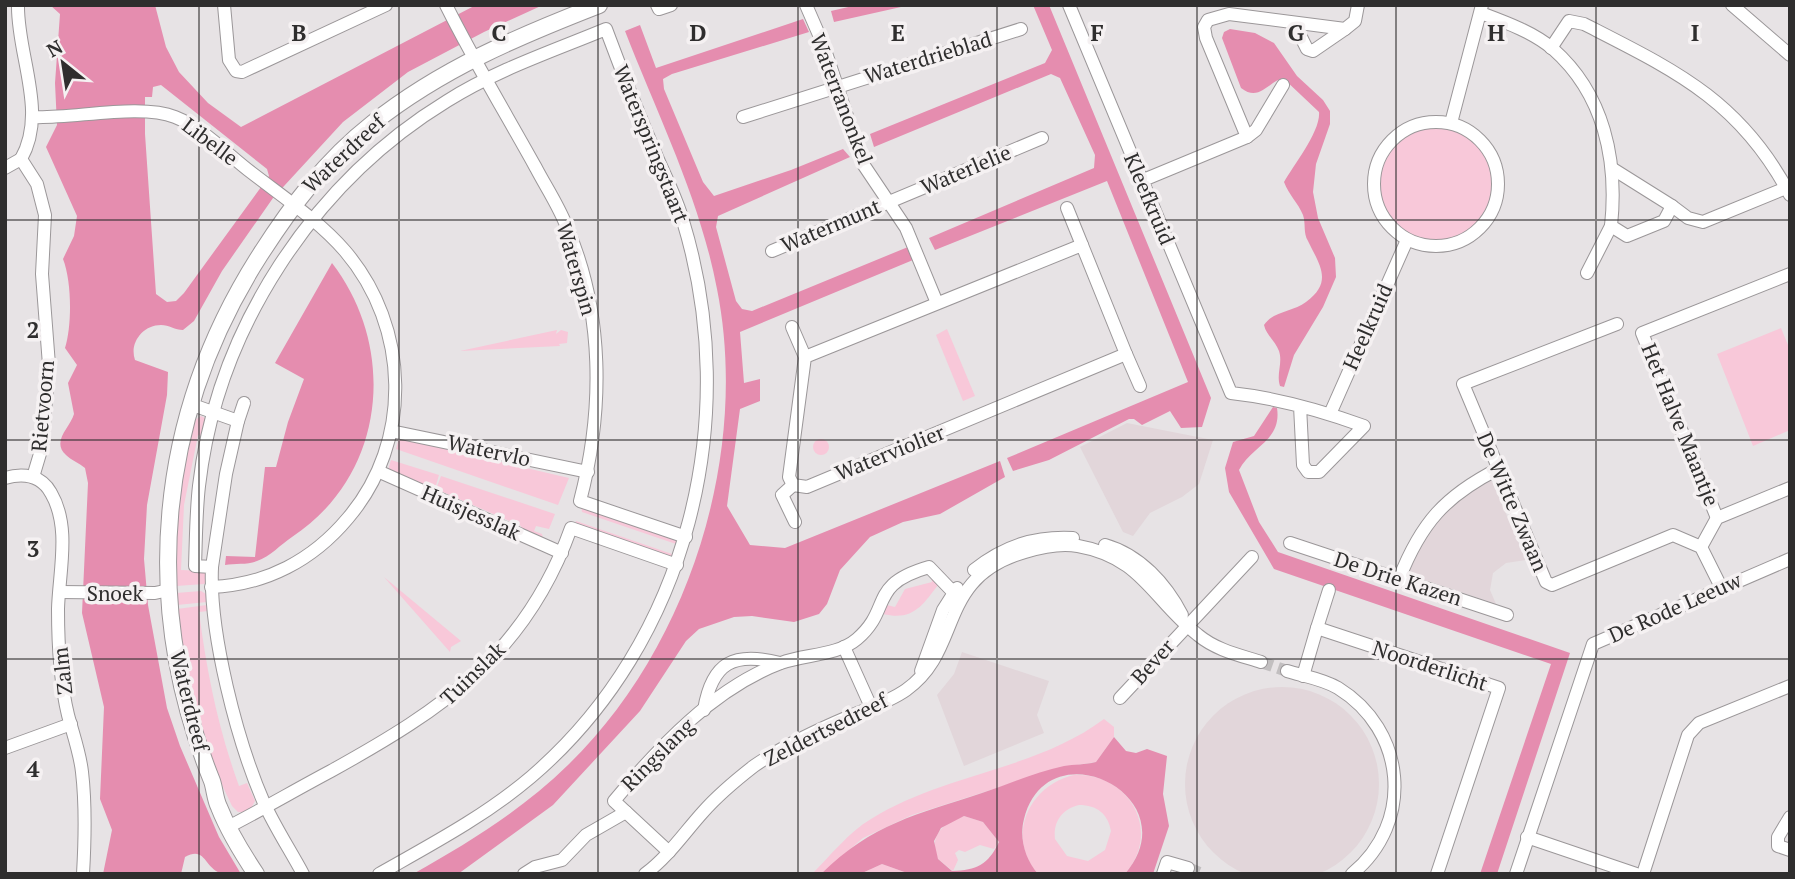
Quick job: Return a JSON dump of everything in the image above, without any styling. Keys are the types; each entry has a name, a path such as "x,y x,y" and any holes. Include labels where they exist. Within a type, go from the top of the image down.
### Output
{"street":[{"path":"5,168 22,159 29,143 33,117 18,30 18,5"},
{"path":"225,5 229,60 236,71 242,72 386,5"},
{"name":"Waterdreef","path":"268,874 218,805 183,693 162,592 171,493 190,404 232,298 286,200 372,124 470,51 599,5"},
{"path":"657,5 659,9 671,5"},
{"name":"Waterranonkel","path":"806,5 823,44 863,164 891,201 906,228 937,303"},
{"name":"Kleefkruid","path":"1069,5 1231,393 1270,397 1300,406"},
{"path":"1294,23 1309,50 1316,50 1355,21 1358,5"},
{"path":"1732,5 1788,48"},
{"name":"Waterspin","path":"448,9 567,226 586,288 596,349 598,404 588,471 580,501 684,543"},
{"path":"1451,123 1481,9 1551,48 1571,68 1594,101 1607,136 1614,169 1611,226 1587,273"},
{"path":"1247,137 1206,38 1204,27 1216,16 1229,14 1345,29"},
{"path":"1551,48 1569,21 1584,24 1679,73 1742,126 1759,144 1788,191 1703,222 1688,218 1614,169"},
{"name":"Waterdreef","path":"212,566 195,566 199,486 215,412 232,358 257,304 282,260 312,220 347,181 401,132 447,100 487,78 606,29"},
{"name":"Waterspringstaart","path":"379,874 497,804 561,748 616,681 642,640 677,565 694,510 708,392 702,304 683,220 606,29"},
{"name":"Waterdrieblad","path":"743,117 1021,29"},
{"path":"1141,181 1256,131 1283,85"},
{"name":"Libelle","path":"33,117 156,111 176,117 261,180 335,240 355,264 386,322 396,378 391,431 380,472 365,499 327,541 309,556 280,572 231,587 211,587"},
{"path":"1426,122 1451,123 1477,136 1492,156 1498,180 1495,203 1483,224 1465,239 1430,246 1407,240 1388,225 1376,204 1373,181 1379,158 1393,138 1414,125 1426,122"},
{"name":"Waterlelie","path":"891,201 1042,138"},
{"name":"Rietvoorn","path":"22,159 44,204 42,274 49,365 42,447 33,477"},
{"name":"Watermunt","path":"772,251 891,201"},
{"path":"1611,226 1627,236 1664,221 1672,206"},
{"path":"1067,208 1140,386"},
{"name":"Heelkruid","path":"1330,414 1407,240"},
{"path":"804,357 1082,245"},
{"name":"Het Halve Maantje","path":"1717,518 1642,333 1790,274"},
{"name":"De Witte Zwaan","path":"1617,324 1463,384 1546,582 1552,584 1673,535 1704,542"},
{"path":"792,327 804,357 789,477 793,485 782,495 795,522"},
{"name":"Waterviolier","path":"793,485 807,487 1126,354"},
{"name":"Waterdreef","path":"244,402 226,474 211,587 236,718 266,806 303,874"},
{"path":"190,404 238,421"},
{"path":"1300,406 1330,414 1364,426 1319,472 1308,472 1303,465 1300,406"},
{"name":"Watervlo","path":"391,431 588,471"},
{"path":"1399,579 1421,531 1437,510 1466,486 1498,469"},
{"name":"Huisjesslak","path":"380,472 562,553"},
{"path":"5,478 25,474 33,477"},
{"name":"Zalm","path":"33,477 50,491 59,512 60,658 82,772 83,874"},
{"path":"1721,587 1704,542 1717,518 1790,488"},
{"name":"Tuinslak","path":"233,824 427,716 471,680 533,608 562,553 571,528 677,565"},
{"name":"Zeldertsedreef","path":"920,676 943,610 953,592 989,558 1010,546 1054,537 1081,538 1112,547 1155,575 1175,600 1187,625"},
{"name":"De Drie Kazen","path":"1290,542 1507,615"},
{"name":"Zeldertsedreef","path":"645,874 669,852 704,810 755,766 813,732 906,690 934,660 960,597 977,578 1010,556 1033,549 1077,546 1109,555 1142,576 1187,625 1206,641 1261,662"},
{"path":"1187,625 1252,557"},
{"name":"De Rode Leeuw","path":"1516,874 1593,644 1790,559"},
{"path":"872,707 844,647 858,638 888,587 897,578 929,567 953,592"},
{"path":"1303,676 1329,590"},
{"name":"Snoek","path":"60,592 162,592"},
{"name":"Bever","path":"1120,698 1187,625"},
{"name":"Noorderlicht","path":"1317,628 1499,688 1437,874"},
{"name":"Ringslang","path":"626,813 614,801 672,736 704,710 780,663 844,647"},
{"name":"Ringslang","path":"704,710 713,677 722,667 750,657 780,663"},
{"path":"1287,671 1328,683 1357,702 1381,732 1391,753 1396,791 1391,819 1376,849 1352,874"},
{"path":"1643,874 1688,735 1699,723 1790,686"},
{"path":"5,748 71,724"},
{"path":"524,874 535,867 562,860 586,835 626,813 669,852"},
{"path":"1790,817 1778,837 1778,846 1790,850"},
{"name":"Waterdreef","path":"233,824 256,874"},
{"path":"1527,837 1636,874"},
{"path":"1163,874 1167,862 1184,867"}],"shaded area":[{"path":"50,5 155,5 166,47 179,72 208,103 241,127 476,5 543,5 408,72 343,122 273,198 222,271 194,321 183,330 164,325 148,328 136,341 135,360 168,372 167,395 147,505 144,559 148,605 167,708 180,746 219,837 241,874 217,871 201,856 192,854 185,857 181,874 103,874 112,830 100,799 104,707 82,613 88,483 85,468 66,455 60,445 74,414 68,383 77,365 65,348 70,304 63,259 74,236 77,216 46,147 57,125 55,83 60,14","holes":["161,85 267,169 269,176 184,293 176,301 167,302 156,294 145,134 145,97 152,97 153,87"]},
{"path":"857,5 910,5 834,22 831,11"},
{"path":"1033,5 1049,5 1211,398 1202,427 1181,428 1170,411 1142,425 1129,419 1049,460 1013,471 1007,458 1188,382 1107,181 935,250 929,238 1094,168 1095,155 1060,78 1051,74 874,147 870,134 1045,63 1052,50"},
{"path":"803,19 809,32 663,79 664,89 703,182 714,196 843,149 850,157 718,216 716,227 736,301 742,309 752,311 908,247 913,260 740,332 744,383 760,379 760,401 740,409 727,506 750,545 785,548 1000,461 1005,477 940,514 903,522 870,537 840,570 827,604 819,614 794,622 752,616 734,617 699,629 686,641 640,711 553,805 458,874 413,874 474,838 532,797 568,765 610,718 647,664 677,606 700,545 716,481 725,417 725,352 717,289 710,256 689,190 625,31 640,25 656,68"},
{"path":"1230,29 1255,33 1274,43 1297,76 1323,100 1330,111 1330,124 1316,164 1313,192 1318,218 1335,258 1336,277 1323,307 1294,355 1284,387 1280,386 1279,382 1279,351 1264,325 1278,314 1306,302 1315,295 1322,280 1320,265 1306,235 1303,215 1284,182 1316,129 1319,112 1283,78 1258,92 1247,92 1241,88 1222,38 1224,32"},
{"path":"1435,127 1457,131 1476,143 1488,162 1492,184 1488,206 1476,225 1457,237 1435,241 1413,237 1394,225 1382,206 1378,184 1382,162 1394,143 1413,131"},
{"path":"332,263 353,297 367,333 373,371 372,409 363,446 347,480 323,511 262,559 225,565 226,556 255,557 265,467 276,467 288,422 304,379 275,363"},
{"path":"1781,328 1790,350 1790,430 1753,446 1717,354"},
{"path":"947,329 975,396 963,401 936,335"},
{"path":"557,330 556,334 561,330 568,332 567,343 559,344 560,346 460,351"},
{"path":"1273,407 1277,408 1275,428 1239,470 1259,522 1278,552 1570,653 1497,874 1480,874 1551,664 1274,569 1229,492 1225,468 1233,442 1254,436"},
{"path":"201,416 209,420 206,437 198,435 184,505 181,570 205,571 209,580 204,584 176,586 176,494 195,420"},
{"path":"1127,423 1213,440 1199,484 1182,497 1150,513 1133,536 1123,532 1080,447"},
{"path":"399,438 569,478 558,505 396,449"},
{"path":"821,439 827,441 827,453 821,455 815,453 813,447 815,441"},
{"path":"391,460 439,475 435,489 388,470"},
{"path":"441,476 555,514 549,529 536,526 534,531 542,534 544,543 522,530 521,526 436,489"},
{"path":"1491,479 1526,560 1506,563 1493,573 1490,590 1496,604 1410,575 1409,566 1435,520 1470,490"},
{"path":"581,506 677,538 676,544 582,512"},
{"path":"576,521 672,554 671,559 574,527"},
{"path":"384,577 461,641 451,647 450,652"},
{"path":"931,577 938,585 916,610 902,615 883,614 887,605 895,607 905,589 932,582"},
{"path":"201,591 206,594 207,602 177,605 176,593"},
{"path":"207,605 208,611 199,612 210,679 219,722 239,786 247,783 255,801 249,812 238,812 232,806 207,753 189,696 177,609"},
{"path":"962,652 1049,681 1037,715 1044,733 964,766 937,695 954,674"},
{"path":"1282,687 1319,695 1350,716 1371,747 1379,784 1371,821 1350,852 1319,873 1282,881 1245,873 1214,852 1193,821 1185,784 1193,747 1214,716 1245,695"},
{"path":"1104,719 1114,727 1114,737 1096,762 1063,767 912,815 863,838 821,874 812,874 855,831 899,804 1049,750"},
{"path":"1114,737 1126,751 1136,753 1147,749 1167,756 1163,794 1169,826 1153,874 1125,874 1141,846 1140,820 1128,798 1108,782 1084,775 1059,777 1038,791 1024,819 1024,848 1038,874 910,874 882,864 860,874 821,874 859,843 896,823 1043,771 1096,762","holes":["964,816 983,822 999,842 986,861 975,867 952,871 938,859 934,841 941,828"]},
{"path":"1074,775 1093,777 1110,783 1124,793 1134,807 1140,823 1141,840 1136,857 1125,874 1038,874 1028,860 1023,844 1023,829 1034,801 1045,789","holes":["1079,805 1101,812 1111,831 1105,850 1088,861 1067,856 1055,839 1060,817"]},
{"path":"964,816 983,822 999,842 994,849 980,845 965,852 959,850 955,853 958,860 953,871 938,859 935,851 936,837 950,822"},
{"path":"882,864 910,874 860,874"}],"tunnel":[{"path":"1261,662 1287,671"},
{"path":"1188,868 1202,874"}]}
